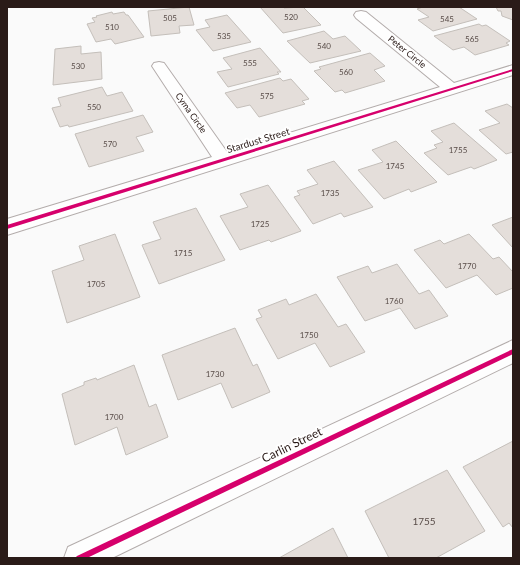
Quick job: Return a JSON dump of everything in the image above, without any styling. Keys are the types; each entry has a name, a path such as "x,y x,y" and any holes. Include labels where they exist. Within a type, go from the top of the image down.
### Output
{"street":[{"name":"Peter Circle","path":"361,15 452,89"},
{"name":"Cyma Circle","path":"159,66 224,160"},
{"name":"Stardust Street","path":"7,227 513,70"},
{"name":"Carlin Street","path":"79,558 513,351"}],"building":[{"path":"189,7 194,25 179,26 180,33 151,36 148,11"},
{"path":"260,7 303,7 321,25 283,33"},
{"path":"423,7 459,7 477,19 433,31 418,20 429,17 417,9"},
{"path":"496,7 513,7 513,20 502,16 501,11 498,11"},
{"path":"112,12 113,14 124,12 128,15 144,37 115,44 111,39 96,42 87,24 95,22 92,18 97,17 96,16"},
{"path":"227,15 251,42 213,51 196,30 210,27 205,20"},
{"path":"479,24 482,26 486,25 510,41 506,43 509,45 475,55 464,47 453,50 434,36"},
{"path":"324,31 333,39 345,36 361,51 310,63 287,41"},
{"path":"81,46 81,54 101,52 102,79 53,85 55,49"},
{"path":"260,48 281,72 277,72 279,74 228,87 217,72 232,69 223,58"},
{"path":"370,53 385,66 374,70 385,81 345,93 342,90 335,92 314,71 321,69 319,67"},
{"path":"280,78 283,81 291,79 309,99 302,101 305,104 259,117 250,105 237,108 225,93"},
{"path":"102,87 107,96 122,92 133,111 69,127 68,125 60,127 52,108 61,106 58,98"},
{"path":"507,104 513,108 513,152 506,154 479,130 500,123 485,111"},
{"path":"143,115 153,132 136,137 144,151 89,167 75,134"},
{"path":"454,123 497,160 474,169 471,167 448,175 424,153 437,148 434,145 443,142 431,131"},
{"path":"396,141 437,182 411,192 409,189 384,199 358,170 383,162 372,150"},
{"path":"334,161 373,207 344,217 341,213 313,224 294,197 300,195 297,191 318,184 307,170"},
{"path":"268,185 301,231 271,242 269,240 240,250 220,216 248,207 240,194"},
{"path":"196,208 225,260 159,284 142,245 161,239 153,222"},
{"path":"513,217 513,248 492,225"},
{"path":"115,234 140,297 67,323 52,271 84,260 79,246"},
{"path":"469,234 493,259 499,257 513,272 513,288 496,295 477,275 446,288 414,250 440,240 444,244"},
{"path":"397,264 419,294 429,290 448,316 415,329 400,308 365,321 337,277 368,266 372,273"},
{"path":"316,294 338,327 346,324 365,352 330,367 315,343 278,359 256,319 262,317 258,310 286,299 289,305"},
{"path":"235,328 253,366 257,364 270,392 232,408 221,383 178,400 162,355"},
{"path":"134,365 149,407 156,404 168,437 126,455 117,427 75,445 62,394 84,385 84,382 96,378 97,380"},
{"path":"513,441 513,528 509,523 503,527 463,467"},
{"path":"447,470 485,531 436,558 389,558 365,511"},
{"path":"333,528 348,558 279,558"}],"cycle path":[{"path":"7,227 513,70"},
{"path":"79,558 513,351"}]}
